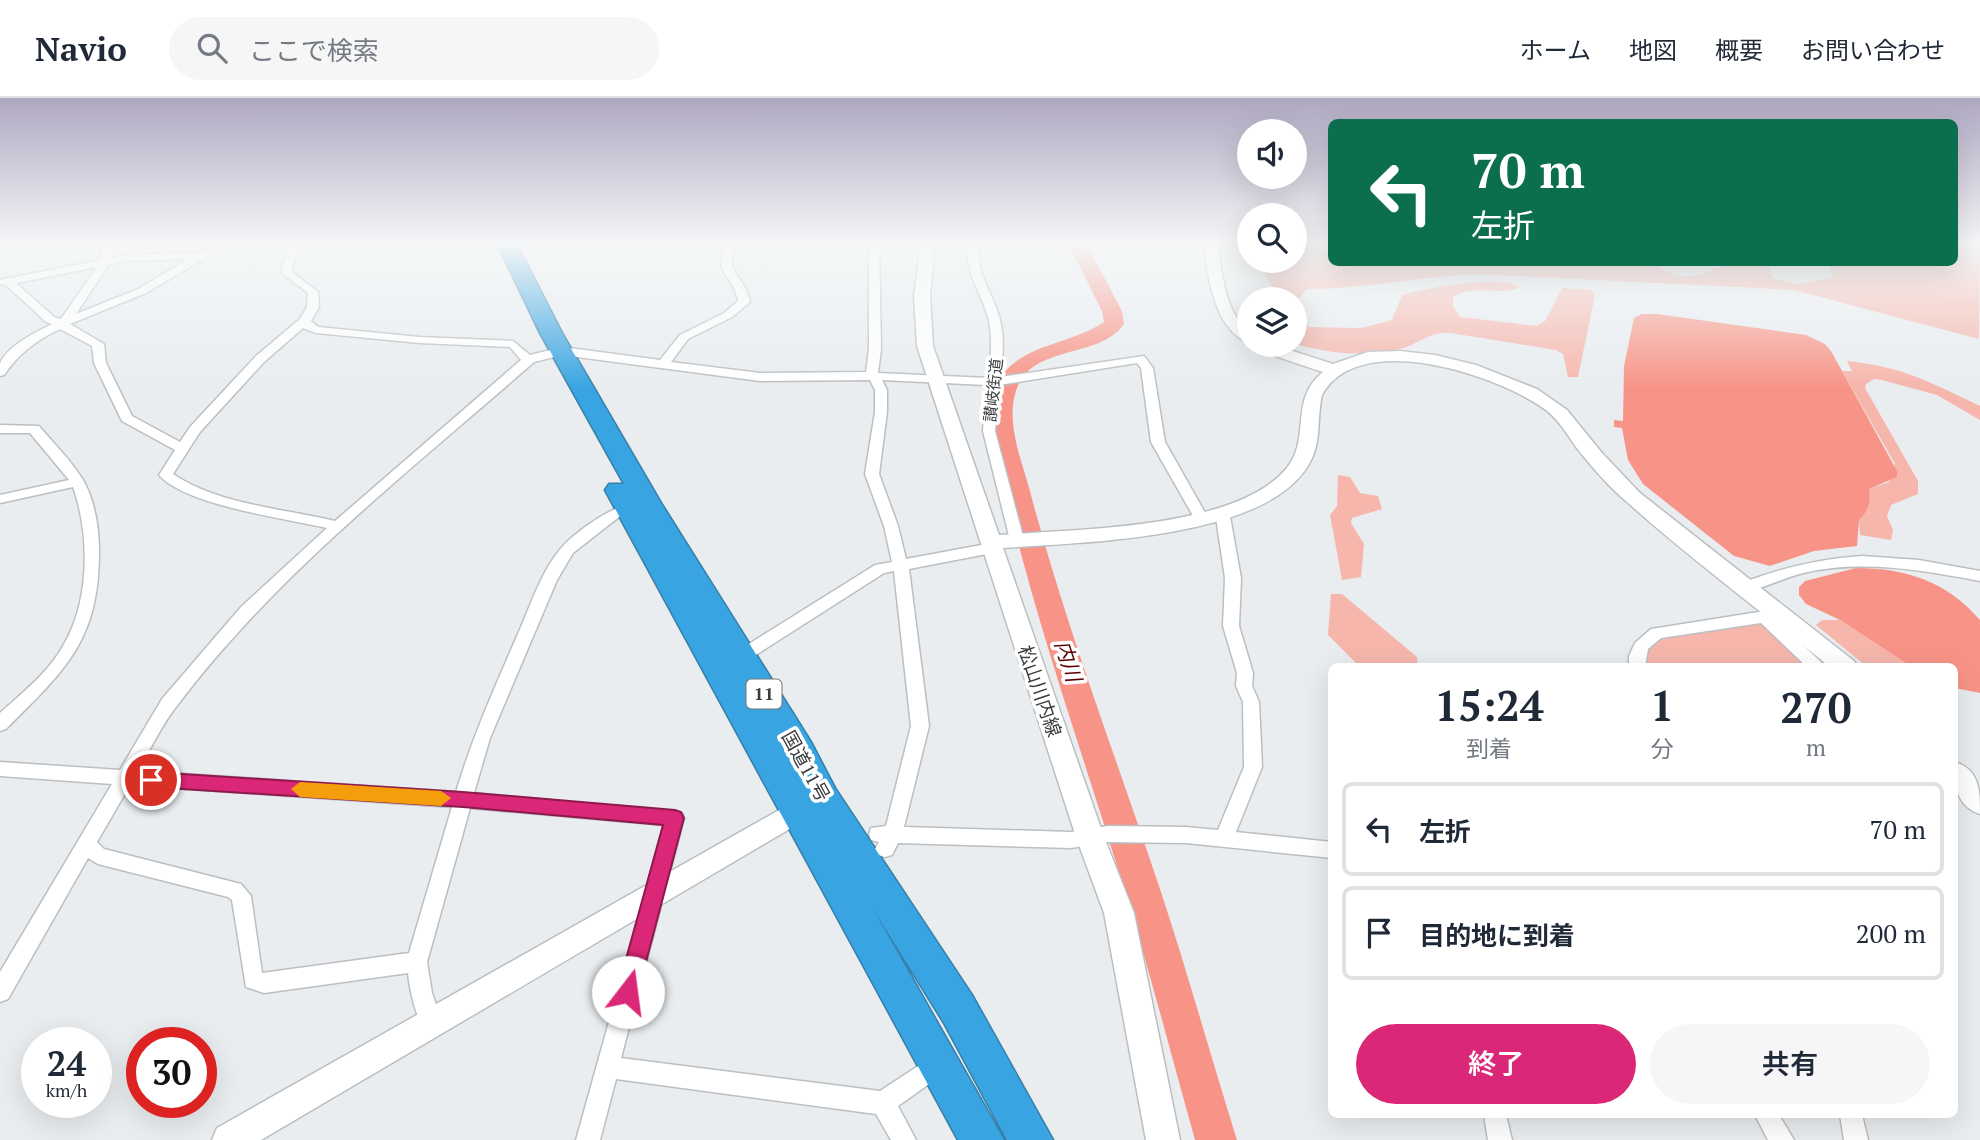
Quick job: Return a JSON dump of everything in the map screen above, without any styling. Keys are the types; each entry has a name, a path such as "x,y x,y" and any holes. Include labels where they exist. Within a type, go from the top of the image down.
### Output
{"highway":[{"name":"国道11号","path":"514,292 545,355 638,506 810,804 957,1009 1031,1140"},
{"name":"国道11号","path":"523,292 545,355"},
{"name":"国道11号","path":"638,506 742,656 810,804 940,1063 982,1140"}],"street":[{"path":"16,292 50,320 64,323"},
{"path":"64,323 85,292"},
{"path":"0,372 15,351 64,323 140,292"},
{"path":"312,292 313,307 305,321 260,359 181,448 166,475 173,483 255,507 339,526"},
{"path":"665,362 684,337 728,315 744,302 741,292"},
{"path":"875,292 876,349 872,372 881,390 881,412 873,474 891,526 905,584 920,726 886,839 1071,840 1099,836 1146,836 1224,838 1328,850"},
{"name":"松山川内線","path":"923,292 923,323 935,380 1005,543 1099,836 1119,913 1163,1140"},
{"name":"讃岐街道","path":"983,292 996,325 998,381 987,415 1005,543"},
{"path":"1219,292 1223,312 1237,330"},
{"path":"305,321 308,327 316,330 420,340 513,344 523,357 545,355 665,362 760,377 874,376 998,381 1140,359 1147,368 1158,442 1201,518"},
{"path":"64,323 66,329 98,344 100,363 127,418 181,448"},
{"path":"0,992 168,704 247,611 339,526 545,355"},
{"path":"1295,357 1335,370"},
{"path":"742,656 880,569 1005,543 1121,532 1201,518 1261,497 1279,486 1303,460 1308,446 1315,390 1335,370 1370,359 1421,359 1480,372 1529,392 1563,417 1607,472 1633,497 1747,587 1814,663"},
{"path":"0,429 34,429 77,482 86,502 93,544 92,570 79,628 57,667 0,724"},
{"path":"0,499 77,482"},
{"path":"431,1022 421,993 417,962 481,738 550,580 568,550 614,514 638,506"},
{"path":"1222,511 1233,578 1231,626 1245,673 1244,686 1251,702 1252,766 1224,838"},
{"path":"1747,587 1778,573 1828,561 1854,559 1980,576"},
{"path":"1636,663 1644,642 1657,633 1771,615 1840,663"},
{"path":"0,769 463,800 675,818 588,1140"},
{"path":"1958,776 1980,803"},
{"path":"229,1140 810,804"},
{"path":"86,843 98,856 234,890 241,896 253,980 264,983 417,962"},
{"path":"608,1067 883,1103 940,1063"},
{"path":"883,1103 904,1140"},
{"path":"1496,1118 1500,1140"},
{"path":"1768,1118 1782,1140"},
{"path":"1852,1118 1856,1140"}],"shaded area":[{"path":"1416,292 1466,292 1453,297 1453,306 1460,317 1537,326 1545,321 1560,292 1592,292 1595,295 1578,377 1568,377 1563,354 1556,350 1451,333 1435,334 1407,347 1387,352 1361,354 1307,347 1307,324 1309,327 1361,328 1392,320 1402,295"},
{"path":"1800,292 1979,292 1979,339"},
{"path":"1642,314 1806,335 1825,344 1897,471 1897,477 1869,489 1868,506 1859,520 1857,546 1814,551 1770,566 1734,556 1643,484 1628,460 1622,428 1614,427 1614,420 1623,421 1624,366 1634,318"},
{"path":"1847,361 1900,371 1980,406 1980,420 1937,395 1882,380 1874,379 1866,384 1865,388 1918,481 1918,494 1891,505 1887,516 1893,530 1891,540 1860,535 1859,520 1869,489 1889,482 1895,464 1842,371 1852,371"},
{"path":"1338,475 1350,477 1360,493 1378,496 1382,509 1352,518 1351,523 1364,544 1361,577 1342,580 1330,515 1337,506"},
{"path":"1856,568 1909,574 1940,587 1980,620 1980,693 1958,689 1958,663 1906,663 1840,620 1806,604 1799,595 1799,587 1805,581"},
{"path":"1331,594 1342,594 1417,657 1418,663 1356,663 1328,635"},
{"path":"1761,620 1807,663 1645,663 1647,647 1659,637"},
{"path":"1822,620 1840,620 1906,663 1862,663 1816,625"}],"waterway":[{"name":"内川","path":"1102,292 1112,311 1114,324 1086,340 1038,356 1024,364 1013,375 1005,390 1002,425 1041,579 1144,896 1216,1140"}],"slow traffic":[{"path":"300,789 441,798"}],"route":[{"path":"151,780 463,800 675,818 628,992"}]}
